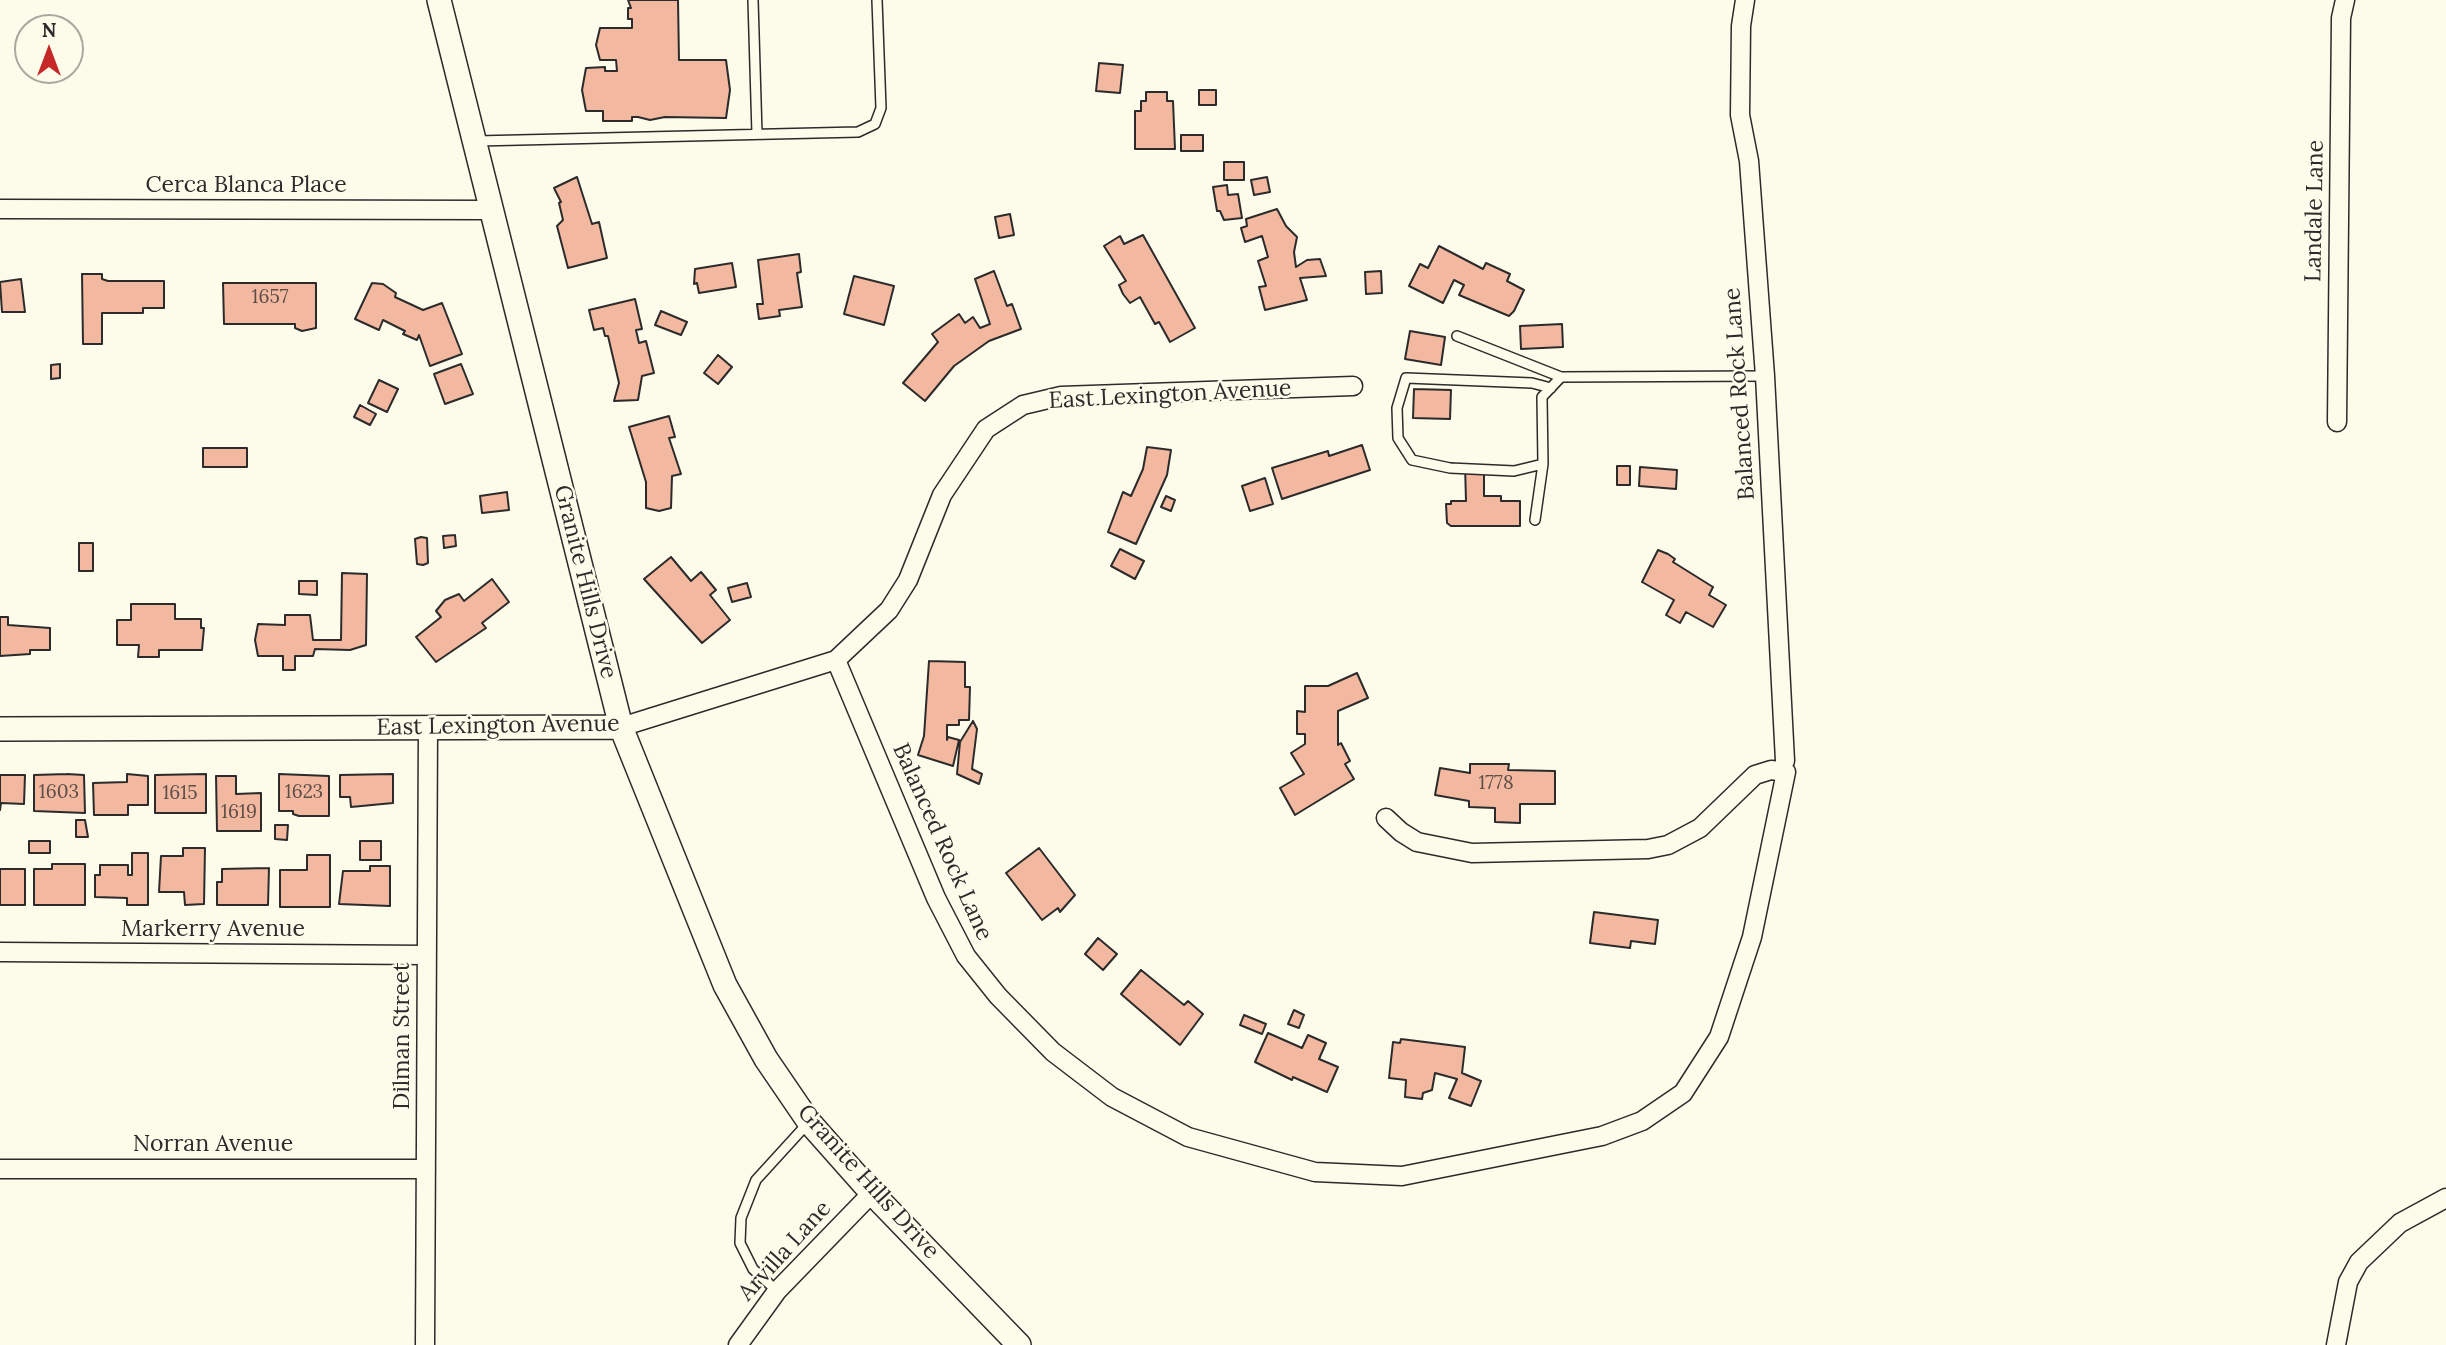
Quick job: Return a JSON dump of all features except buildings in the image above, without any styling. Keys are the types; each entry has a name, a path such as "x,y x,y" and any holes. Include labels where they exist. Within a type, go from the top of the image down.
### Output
{"street":[{"name":"Granite Hills Drive","path":"439,0 621,727 725,985 766,1059 809,1122 872,1192 1019,1345"},
{"name":"Balanced Rock Lane","path":"836,660 936,898 966,956 998,996 1053,1052 1112,1097 1188,1137 1315,1172 1402,1176 1569,1145 1642,1121 1683,1093 1719,1037 1752,937 1786,766 1765,376 1749,161 1740,115 1741,26 1745,0"},
{"name":"Landale Lane","path":"2337,422 2341,18 2345,0"},
{"name":"Cerca Blanca Place","path":"0,209 492,210"},
{"name":"East Lexington Avenue","path":"0,729 621,727 836,660 895,600 908,580 942,495 986,429 1023,405 1061,396 1353,386"},
{"name":"Dilman Street","path":"425,1345 428,727"},
{"path":"1387,818 1401,832 1417,842 1472,853 1648,849 1676,842 1700,828 1755,775 1786,766"},
{"name":"Markerry Avenue","path":"0,952 426,955"},
{"name":"Norran Avenue","path":"0,1169 426,1168"},
{"name":"Arvilla Lane","path":"738,1345 777,1291 872,1192"},
{"path":"2336,1345 2348,1282 2359,1262 2400,1223 2446,1198"}],"lane":[{"path":"753,0 757,134"},
{"path":"475,141 858,132 875,124 881,108 877,0"},
{"path":"1457,336 1561,376 1765,376"},
{"path":"1535,520 1543,464 1542,397 1561,376"},
{"path":"1543,464 1501,470 1450,468 1412,460 1398,438 1397,408 1406,378 1532,383 1551,388"},
{"path":"777,1291 753,1269 740,1243 741,1219 756,1180 809,1122"}]}
